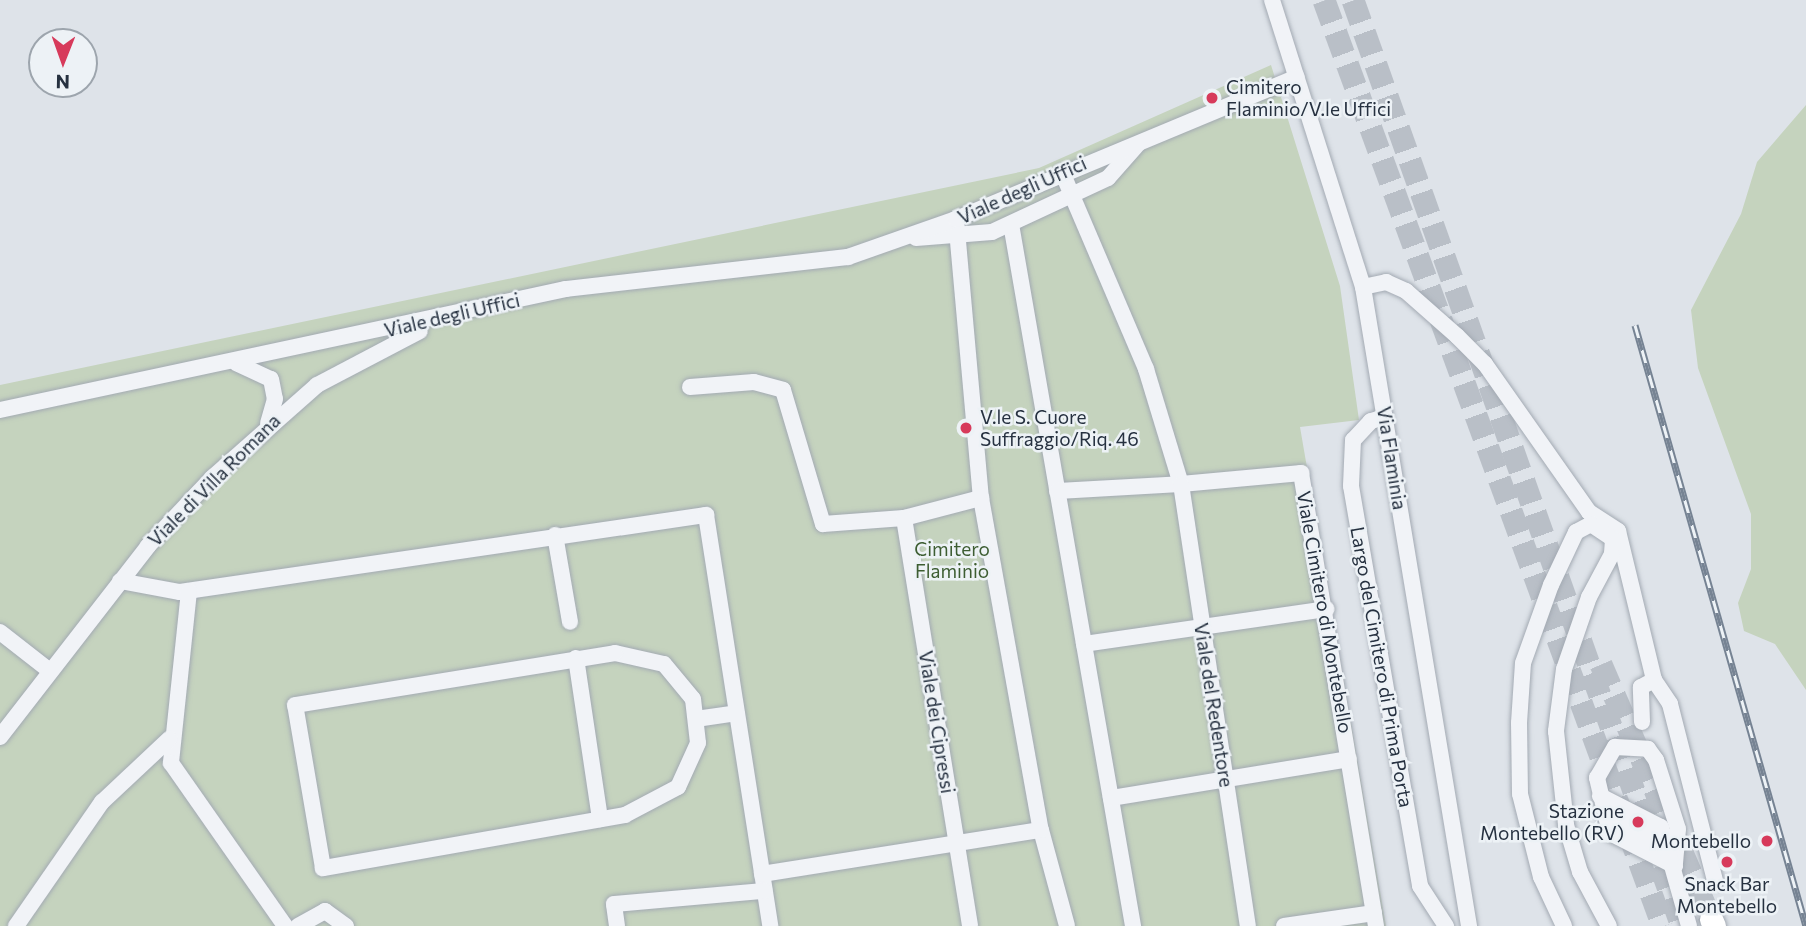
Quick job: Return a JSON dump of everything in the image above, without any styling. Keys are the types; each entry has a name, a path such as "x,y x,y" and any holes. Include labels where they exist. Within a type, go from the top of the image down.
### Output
{"street":[{"name":"Via Flaminia","path":"1272,0 1363,287 1470,922"},
{"name":"Viale degli Uffici","path":"0,410 453,317 590,286 825,262 956,219 1062,172 1138,144 1297,77"},
{"name":"Viale degli Uffici","path":"906,237 957,239 1011,224 1113,174 1138,144"},
{"path":"1057,491 1181,484 1146,369 1062,172"},
{"path":"956,219 981,498 1041,830 1067,926"},
{"path":"1011,224 1133,926"},
{"path":"1363,287 1386,282 1406,291 1457,336 1485,363 1589,512 1618,531 1654,680 1670,704 1715,881"},
{"name":"Viale di Villa Romana","path":"0,737 120,581 176,514 267,425 349,364 453,317"},
{"path":"216,364 249,364 271,379 275,399 267,425"},
{"path":"690,387 754,382 783,390 823,524 904,518 981,498"},
{"name":"Largo del Cimitero di Prima Porta","path":"1385,417 1371,421 1353,440 1351,486 1420,886 1431,918 1446,926"},
{"name":"Viale Cimitero di Montebello","path":"1181,484 1301,473 1326,609 1375,919"},
{"name":"Viale del Redentore","path":"1181,484 1248,926"},
{"path":"120,581 153,591 189,590 706,515 769,926"},
{"name":"Viale dei Cipressi","path":"904,518 970,926"},
{"path":"1564,926 1541,877 1520,794 1519,723 1523,663 1551,585 1576,532 1591,524 1613,539 1612,554 1589,597 1564,669 1556,731 1566,825 1580,872 1609,926"},
{"path":"555,536 570,622"},
{"path":"189,590 170,739 171,763 285,926"},
{"path":"1084,644 1326,609"},
{"path":"0,632 50,671"},
{"path":"615,653 664,664 692,699 696,719 698,743 678,788 655,804 600,819 323,868 295,705 615,653"},
{"path":"576,658 600,819"},
{"path":"1642,722 1641,687 1654,680"},
{"path":"696,719 737,713"},
{"path":"16,926 102,802 170,739"},
{"path":"1615,747 1648,749 1678,829 1675,866 1610,833 1600,796 1604,757 1615,747"},
{"path":"1111,798 1349,759"},
{"path":"1600,796 1661,827 1675,866 1689,926"},
{"path":"1606,816 1667,848"},
{"path":"762,874 1041,830"},
{"path":"617,926 614,904 764,891"},
{"path":"298,926 326,911 346,926"},
{"path":"1284,926 1375,919"}],"green space":[{"name":"Cimitero Flaminio","path":"1271,65 1340,286 1359,420 1300,427 1386,926 0,926 0,385 1039,168"},
{"path":"1806,105 1806,690 1775,644 1744,631 1738,603 1751,569 1751,514 1698,368 1691,310 1741,214 1757,162"}],"tunnel":[{"path":"1324,0 1663,926"},
{"path":"1353,0 1682,926"},
{"path":"1601,664 1711,919"}],"railway":[{"path":"1635,325 1806,926"}],"place":[{"name":"Cimitero Flaminio/V.le Uffici","path":"1212,98"},
{"name":"V.le S. Cuore Suffraggio/Riq. 46","path":"966,428"},
{"name":"Stazione Montebello (RV)","path":"1638,822"},
{"name":"Montebello","path":"1767,841"},
{"name":"Snack Bar Montebello","path":"1727,862"}]}
